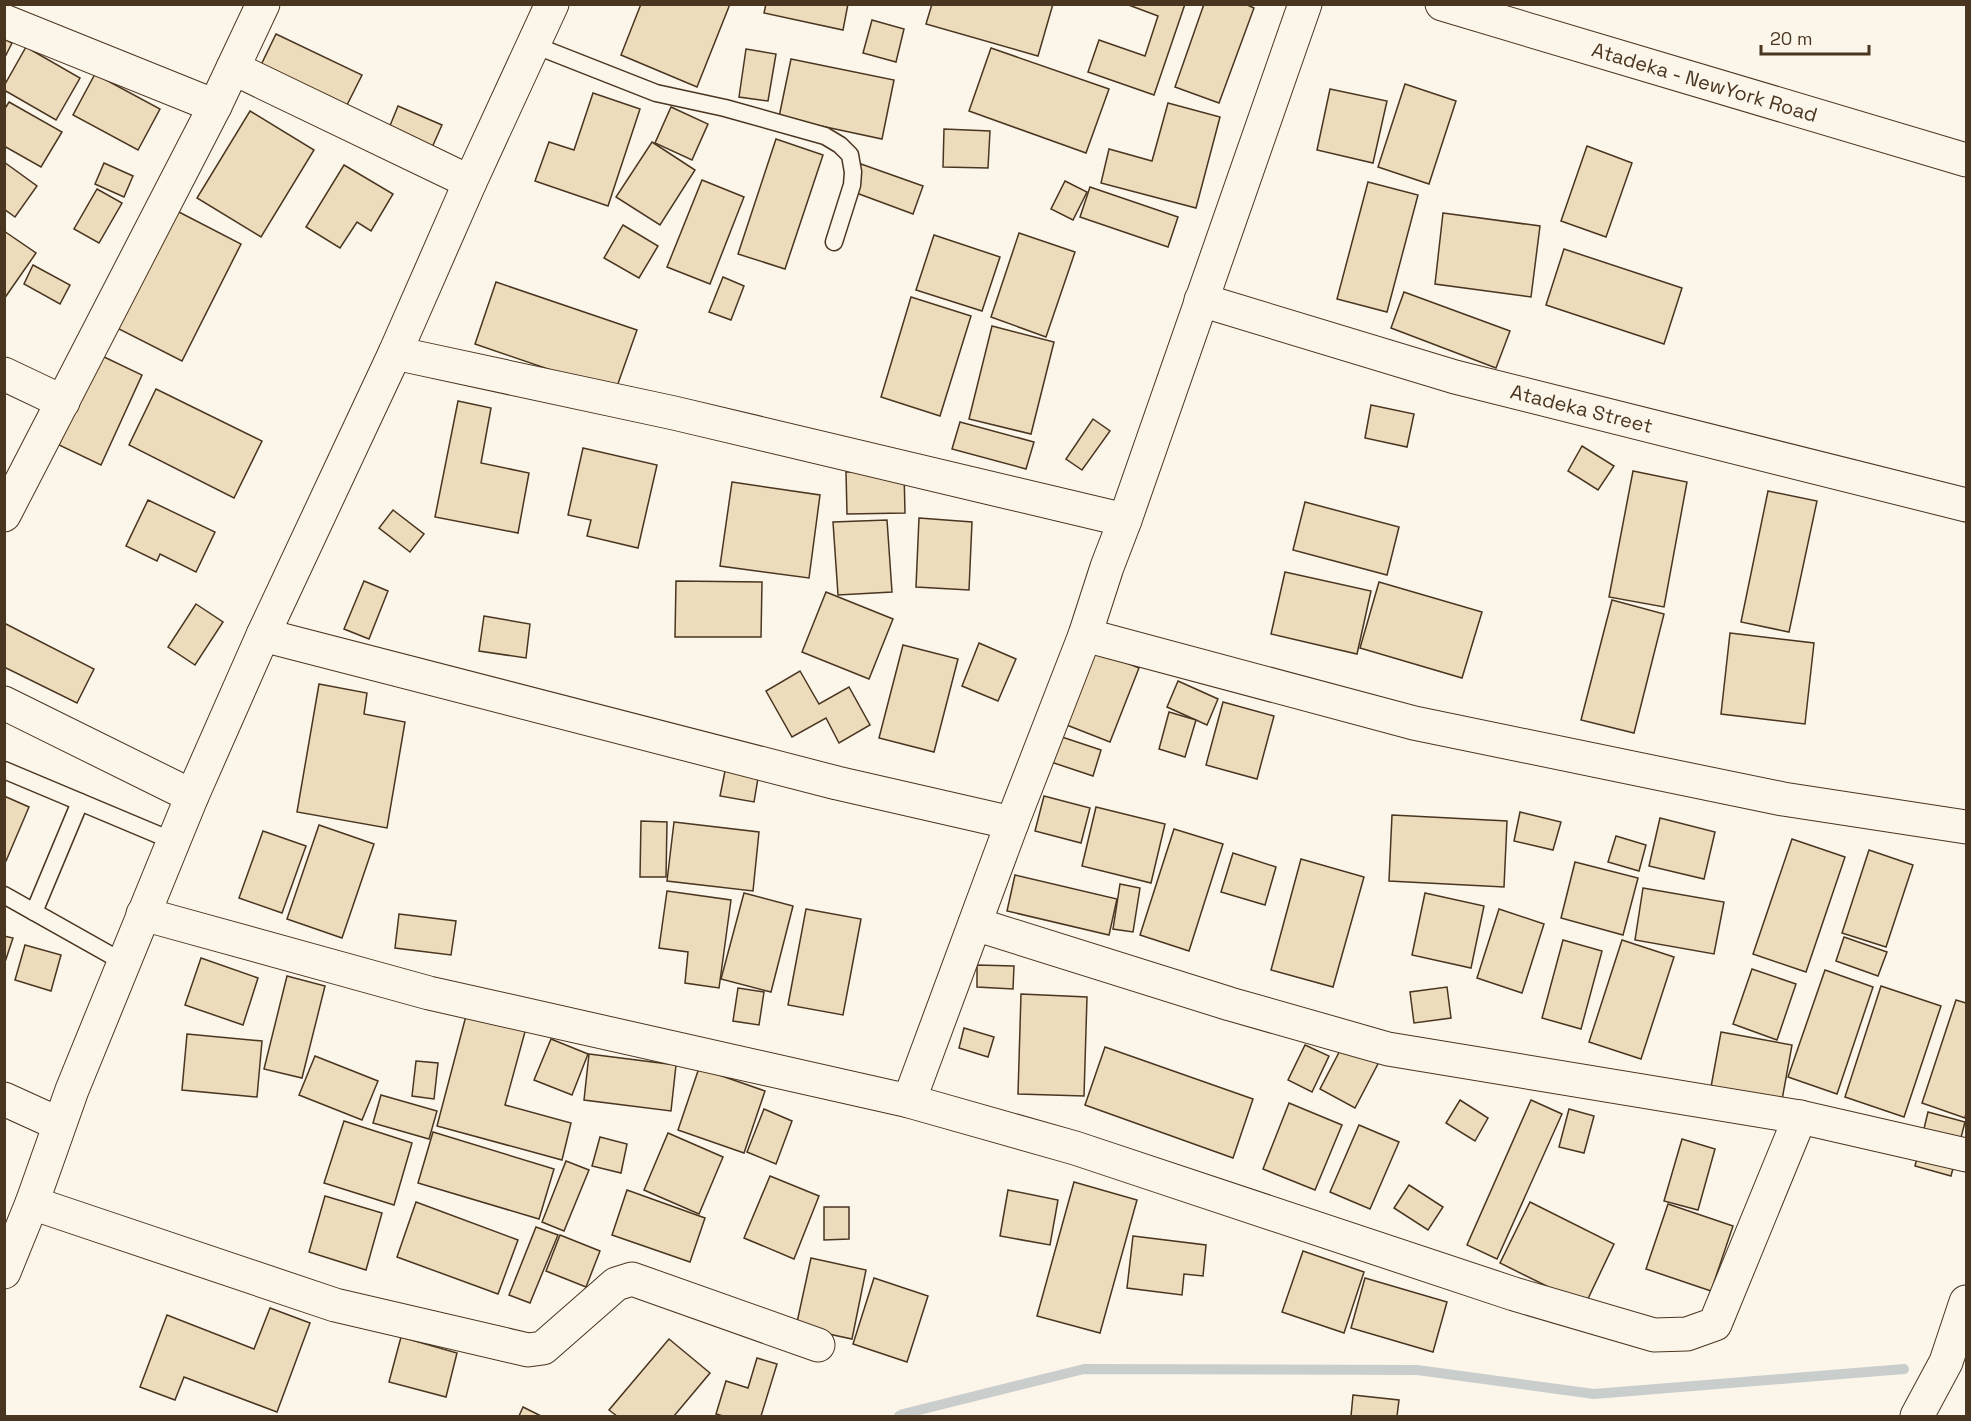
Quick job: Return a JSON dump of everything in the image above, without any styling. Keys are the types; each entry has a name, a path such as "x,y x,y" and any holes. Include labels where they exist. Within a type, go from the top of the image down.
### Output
{"street":[{"path":"4,515 215,106 263,4"},
{"path":"4,1272 32,1203 59,1124 192,796 263,635 395,353 552,4"},
{"path":"909,1101 1012,823 1085,635 1305,4"},
{"name":"Atadeka - NewYork Road","path":"1442,4 1966,160"},
{"path":"4,21 215,106"},
{"path":"233,68 470,182"},
{"name":"Atadeka Street","path":"1201,300 1455,377 1966,505"},
{"path":"395,353 674,413 1125,520"},
{"path":"4,374 63,402"},
{"path":"263,635 826,780 1012,823"},
{"path":"1085,635 1414,723 1783,799 1966,827"},
{"path":"4,703 192,796"},
{"path":"143,915 429,993 909,1101 1075,1148 1514,1294 1654,1335 1687,1335 1714,1324 1800,1117"},
{"path":"975,924 1230,1004 1388,1049 1800,1117 1966,1155"},
{"path":"4,1100 59,1124"},
{"path":"32,1203 335,1305 528,1350 543,1348 616,1284 632,1279 818,1345"},
{"path":"1917,1416 1946,1362 1966,1302"}],"lane":[{"path":"534,45 656,93 725,108 825,136 840,145 849,155 853,172 852,185 834,242"},
{"path":"4,770 173,841"},
{"path":"34,912 80,802"},
{"path":"4,895 123,962"}],"building":[{"path":"641,4 730,4 697,87 621,55"},
{"path":"766,4 848,4 843,30 764,13"},
{"path":"932,4 1053,4 1038,56 926,24"},
{"path":"1126,4 1185,4 1154,95 1088,72 1099,40 1145,56 1158,16"},
{"path":"1204,4 1245,4 1254,8 1219,103 1175,87"},
{"path":"872,20 904,29 896,62 863,53"},
{"path":"276,34 362,75 346,107 261,65"},
{"path":"4,39 12,43 4,59"},
{"path":"26,47 80,78 56,120 4,90 4,86"},
{"path":"991,48 1109,89 1086,153 969,111"},
{"path":"746,49 776,54 768,101 739,97"},
{"path":"791,59 894,80 882,139 779,117"},
{"path":"95,74 160,109 138,150 73,115"},
{"path":"1405,84 1456,101 1429,184 1378,167"},
{"path":"1330,89 1387,101 1373,163 1317,150"},
{"path":"593,93 640,109 608,206 535,181 549,142 574,150"},
{"path":"9,102 62,132 41,167 4,146 4,110"},
{"path":"1168,103 1220,117 1196,208 1101,183 1109,149 1152,161"},
{"path":"398,106 442,125 430,152 387,133"},
{"path":"671,107 708,124 692,160 655,143"},
{"path":"250,111 314,150 261,237 197,198"},
{"path":"944,129 990,131 988,168 943,167"},
{"path":"776,139 823,155 785,269 738,254"},
{"path":"652,142 695,170 660,225 616,197"},
{"path":"1587,146 1632,163 1606,237 1561,221"},
{"path":"4,162 37,186 15,217 4,209"},
{"path":"104,163 133,176 124,197 95,184"},
{"path":"861,164 923,186 913,214 851,191"},
{"path":"344,165 393,194 371,231 357,222 340,248 306,227"},
{"path":"702,180 744,197 710,284 667,267"},
{"path":"1065,181 1087,192 1073,220 1051,209"},
{"path":"1368,182 1418,195 1387,312 1337,299"},
{"path":"1090,187 1178,217 1168,247 1080,217"},
{"path":"97,189 122,203 99,243 74,229"},
{"path":"177,211 241,244 182,361 117,328"},
{"path":"1443,213 1540,226 1531,297 1435,284"},
{"path":"623,225 658,246 639,278 604,258"},
{"path":"4,231 36,253 4,299"},
{"path":"1019,233 1075,252 1046,337 991,317"},
{"path":"934,235 1000,257 982,311 916,290"},
{"path":"1564,249 1682,288 1664,344 1546,305"},
{"path":"33,265 70,285 60,304 24,284"},
{"path":"723,277 744,286 731,320 709,312"},
{"path":"496,282 637,330 615,392 475,344"},
{"path":"1404,292 1510,331 1496,368 1391,328"},
{"path":"911,297 971,316 940,416 881,397"},
{"path":"992,326 1054,342 1031,434 969,419"},
{"path":"100,355 142,375 101,465 59,445"},
{"path":"156,389 262,441 234,498 129,445"},
{"path":"458,401 491,408 481,463 529,473 518,533 435,517"},
{"path":"1371,405 1414,414 1407,447 1365,438"},
{"path":"1093,419 1110,431 1082,470 1066,459"},
{"path":"960,422 1034,442 1026,469 952,449"},
{"path":"1582,446 1614,466 1598,490 1568,471"},
{"path":"583,448 657,465 638,548 587,536 591,520 568,515"},
{"path":"904,471 905,513 847,514 846,472"},
{"path":"1633,471 1687,482 1664,607 1609,597"},
{"path":"732,482 820,495 809,578 720,566"},
{"path":"1768,491 1817,501 1789,632 1741,622"},
{"path":"148,500 215,532 196,572 160,554 157,561 126,546"},
{"path":"1305,502 1399,527 1387,575 1293,550"},
{"path":"393,510 424,534 410,552 379,528"},
{"path":"919,518 972,522 969,590 916,587"},
{"path":"887,520 892,592 838,595 833,522"},
{"path":"1285,572 1371,591 1357,654 1271,634"},
{"path":"364,581 388,591 369,639 344,629"},
{"path":"676,581 762,582 761,637 675,637"},
{"path":"1379,582 1482,612 1462,678 1360,648"},
{"path":"826,592 893,619 869,679 802,652"},
{"path":"1612,600 1664,614 1634,733 1581,720"},
{"path":"196,604 223,622 195,665 168,647"},
{"path":"484,616 530,624 526,658 479,651"},
{"path":"4,623 94,669 77,703 4,667"},
{"path":"1730,633 1814,643 1805,724 1721,714"},
{"path":"979,643 1016,659 998,701 962,686"},
{"path":"903,645 958,659 934,752 879,738"},
{"path":"1088,647 1139,668 1110,742 1059,722"},
{"path":"800,671 819,704 849,687 870,725 839,743 826,718 792,737 766,691"},
{"path":"1178,681 1218,699 1207,725 1167,707"},
{"path":"319,684 367,693 364,714 405,722 387,828 297,812"},
{"path":"1223,702 1274,716 1257,779 1206,765"},
{"path":"1169,712 1196,720 1185,757 1159,749"},
{"path":"1044,731 1101,750 1093,776 1036,757"},
{"path":"726,766 759,772 754,802 720,796"},
{"path":"4,796 29,807 6,861 4,861"},
{"path":"1044,796 1090,808 1081,843 1035,831"},
{"path":"1096,807 1165,824 1151,883 1082,866"},
{"path":"1520,812 1561,822 1553,850 1514,841"},
{"path":"1392,815 1507,821 1504,887 1389,881"},
{"path":"1660,818 1715,832 1704,879 1649,866"},
{"path":"641,821 667,822 666,877 640,877"},
{"path":"674,822 759,832 753,891 667,881"},
{"path":"319,825 374,844 342,938 287,919"},
{"path":"1174,829 1223,844 1189,951 1140,935"},
{"path":"263,831 306,846 282,913 239,898"},
{"path":"1616,836 1646,845 1639,871 1608,862"},
{"path":"1792,839 1845,857 1806,972 1753,954"},
{"path":"1869,850 1913,865 1886,947 1842,933"},
{"path":"1233,853 1276,867 1265,905 1221,892"},
{"path":"1301,859 1364,877 1333,987 1271,970"},
{"path":"1575,862 1638,878 1623,935 1561,918"},
{"path":"1015,875 1117,899 1109,935 1007,911"},
{"path":"1120,884 1140,888 1133,932 1113,929"},
{"path":"1643,888 1724,902 1714,954 1635,940"},
{"path":"667,891 731,900 719,988 685,983 688,952 659,948"},
{"path":"744,893 793,906 771,992 721,979"},
{"path":"1425,893 1484,906 1471,968 1412,955"},
{"path":"806,909 861,919 843,1015 788,1005"},
{"path":"1499,909 1544,924 1522,993 1477,978"},
{"path":"399,914 456,921 451,955 395,948"},
{"path":"4,936 13,938 4,965"},
{"path":"1844,937 1887,952 1878,976 1836,961"},
{"path":"1563,940 1602,951 1581,1029 1542,1018"},
{"path":"1622,940 1674,957 1641,1059 1589,1042"},
{"path":"25,945 61,955 51,991 15,980"},
{"path":"201,958 258,978 243,1025 185,1005"},
{"path":"977,965 1014,966 1013,989 977,987"},
{"path":"1752,969 1796,984 1777,1040 1733,1024"},
{"path":"1825,970 1873,987 1837,1094 1788,1077"},
{"path":"287,976 325,986 302,1078 264,1069"},
{"path":"1881,986 1941,1006 1904,1117 1845,1097"},
{"path":"1447,987 1451,1018 1414,1023 1410,992"},
{"path":"738,988 764,992 759,1025 733,1021"},
{"path":"1021,994 1087,997 1084,1096 1018,1094"},
{"path":"1956,1000 1966,1003 1965,1118 1922,1103"},
{"path":"467,1012 526,1028 505,1105 571,1123 562,1160 437,1126"},
{"path":"964,1028 994,1037 988,1057 959,1048"},
{"path":"1721,1032 1792,1045 1782,1100 1711,1087"},
{"path":"187,1034 262,1041 257,1097 182,1090"},
{"path":"551,1039 588,1054 572,1095 534,1080"},
{"path":"1346,1039 1381,1058 1355,1108 1320,1089"},
{"path":"1305,1045 1329,1056 1312,1092 1288,1080"},
{"path":"1105,1047 1253,1099 1233,1158 1085,1105"},
{"path":"589,1054 676,1065 671,1111 584,1100"},
{"path":"315,1056 378,1081 362,1120 299,1095"},
{"path":"416,1061 438,1063 434,1099 412,1096"},
{"path":"699,1068 765,1091 744,1153 678,1130"},
{"path":"381,1095 437,1111 429,1139 373,1123"},
{"path":"1460,1100 1488,1118 1475,1141 1446,1123"},
{"path":"1531,1100 1562,1114 1497,1259 1467,1245"},
{"path":"1289,1103 1342,1125 1315,1190 1263,1169"},
{"path":"764,1109 792,1121 776,1164 747,1152"},
{"path":"1569,1109 1594,1116 1584,1153 1559,1147"},
{"path":"1928,1112 1965,1122 1951,1176 1915,1166"},
{"path":"344,1121 412,1143 394,1205 324,1183"},
{"path":"1359,1125 1399,1142 1370,1209 1330,1192"},
{"path":"433,1132 554,1169 539,1219 418,1183"},
{"path":"668,1133 723,1157 699,1214 644,1190"},
{"path":"600,1137 627,1144 621,1173 592,1166"},
{"path":"1682,1139 1715,1149 1698,1210 1664,1201"},
{"path":"566,1161 589,1170 564,1231 542,1222"},
{"path":"770,1176 819,1196 794,1259 744,1238"},
{"path":"1074,1182 1137,1200 1100,1333 1037,1316"},
{"path":"1409,1185 1443,1207 1428,1230 1394,1208"},
{"path":"627,1190 705,1218 690,1262 612,1235"},
{"path":"1008,1190 1058,1200 1050,1245 1000,1236"},
{"path":"325,1196 382,1213 366,1270 309,1252"},
{"path":"416,1202 518,1240 498,1294 397,1257"},
{"path":"1530,1202 1614,1244 1585,1305 1500,1263"},
{"path":"1668,1204 1733,1226 1711,1291 1646,1269"},
{"path":"824,1207 849,1207 849,1239 824,1240"},
{"path":"536,1227 558,1235 530,1303 509,1295"},
{"path":"560,1235 600,1251 586,1287 546,1271"},
{"path":"1133,1236 1206,1245 1203,1276 1184,1274 1182,1295 1127,1288"},
{"path":"1303,1251 1364,1272 1344,1333 1282,1312"},
{"path":"811,1258 866,1270 852,1339 796,1327"},
{"path":"874,1278 928,1296 907,1362 853,1344"},
{"path":"1365,1278 1447,1302 1433,1352 1351,1328"},
{"path":"270,1308 310,1323 277,1412 184,1377 175,1400 140,1387 167,1315 254,1349"},
{"path":"401,1337 457,1353 446,1397 389,1382"},
{"path":"669,1339 710,1373 674,1416 617,1416 609,1410"},
{"path":"757,1358 777,1364 761,1416 716,1414 726,1381 748,1388"},
{"path":"1353,1395 1399,1400 1397,1416 1351,1416"},
{"path":"523,1407 541,1416 519,1416"}],"waterway":[{"path":"899,1416 1084,1369 1417,1370 1594,1394 1904,1369"}]}
